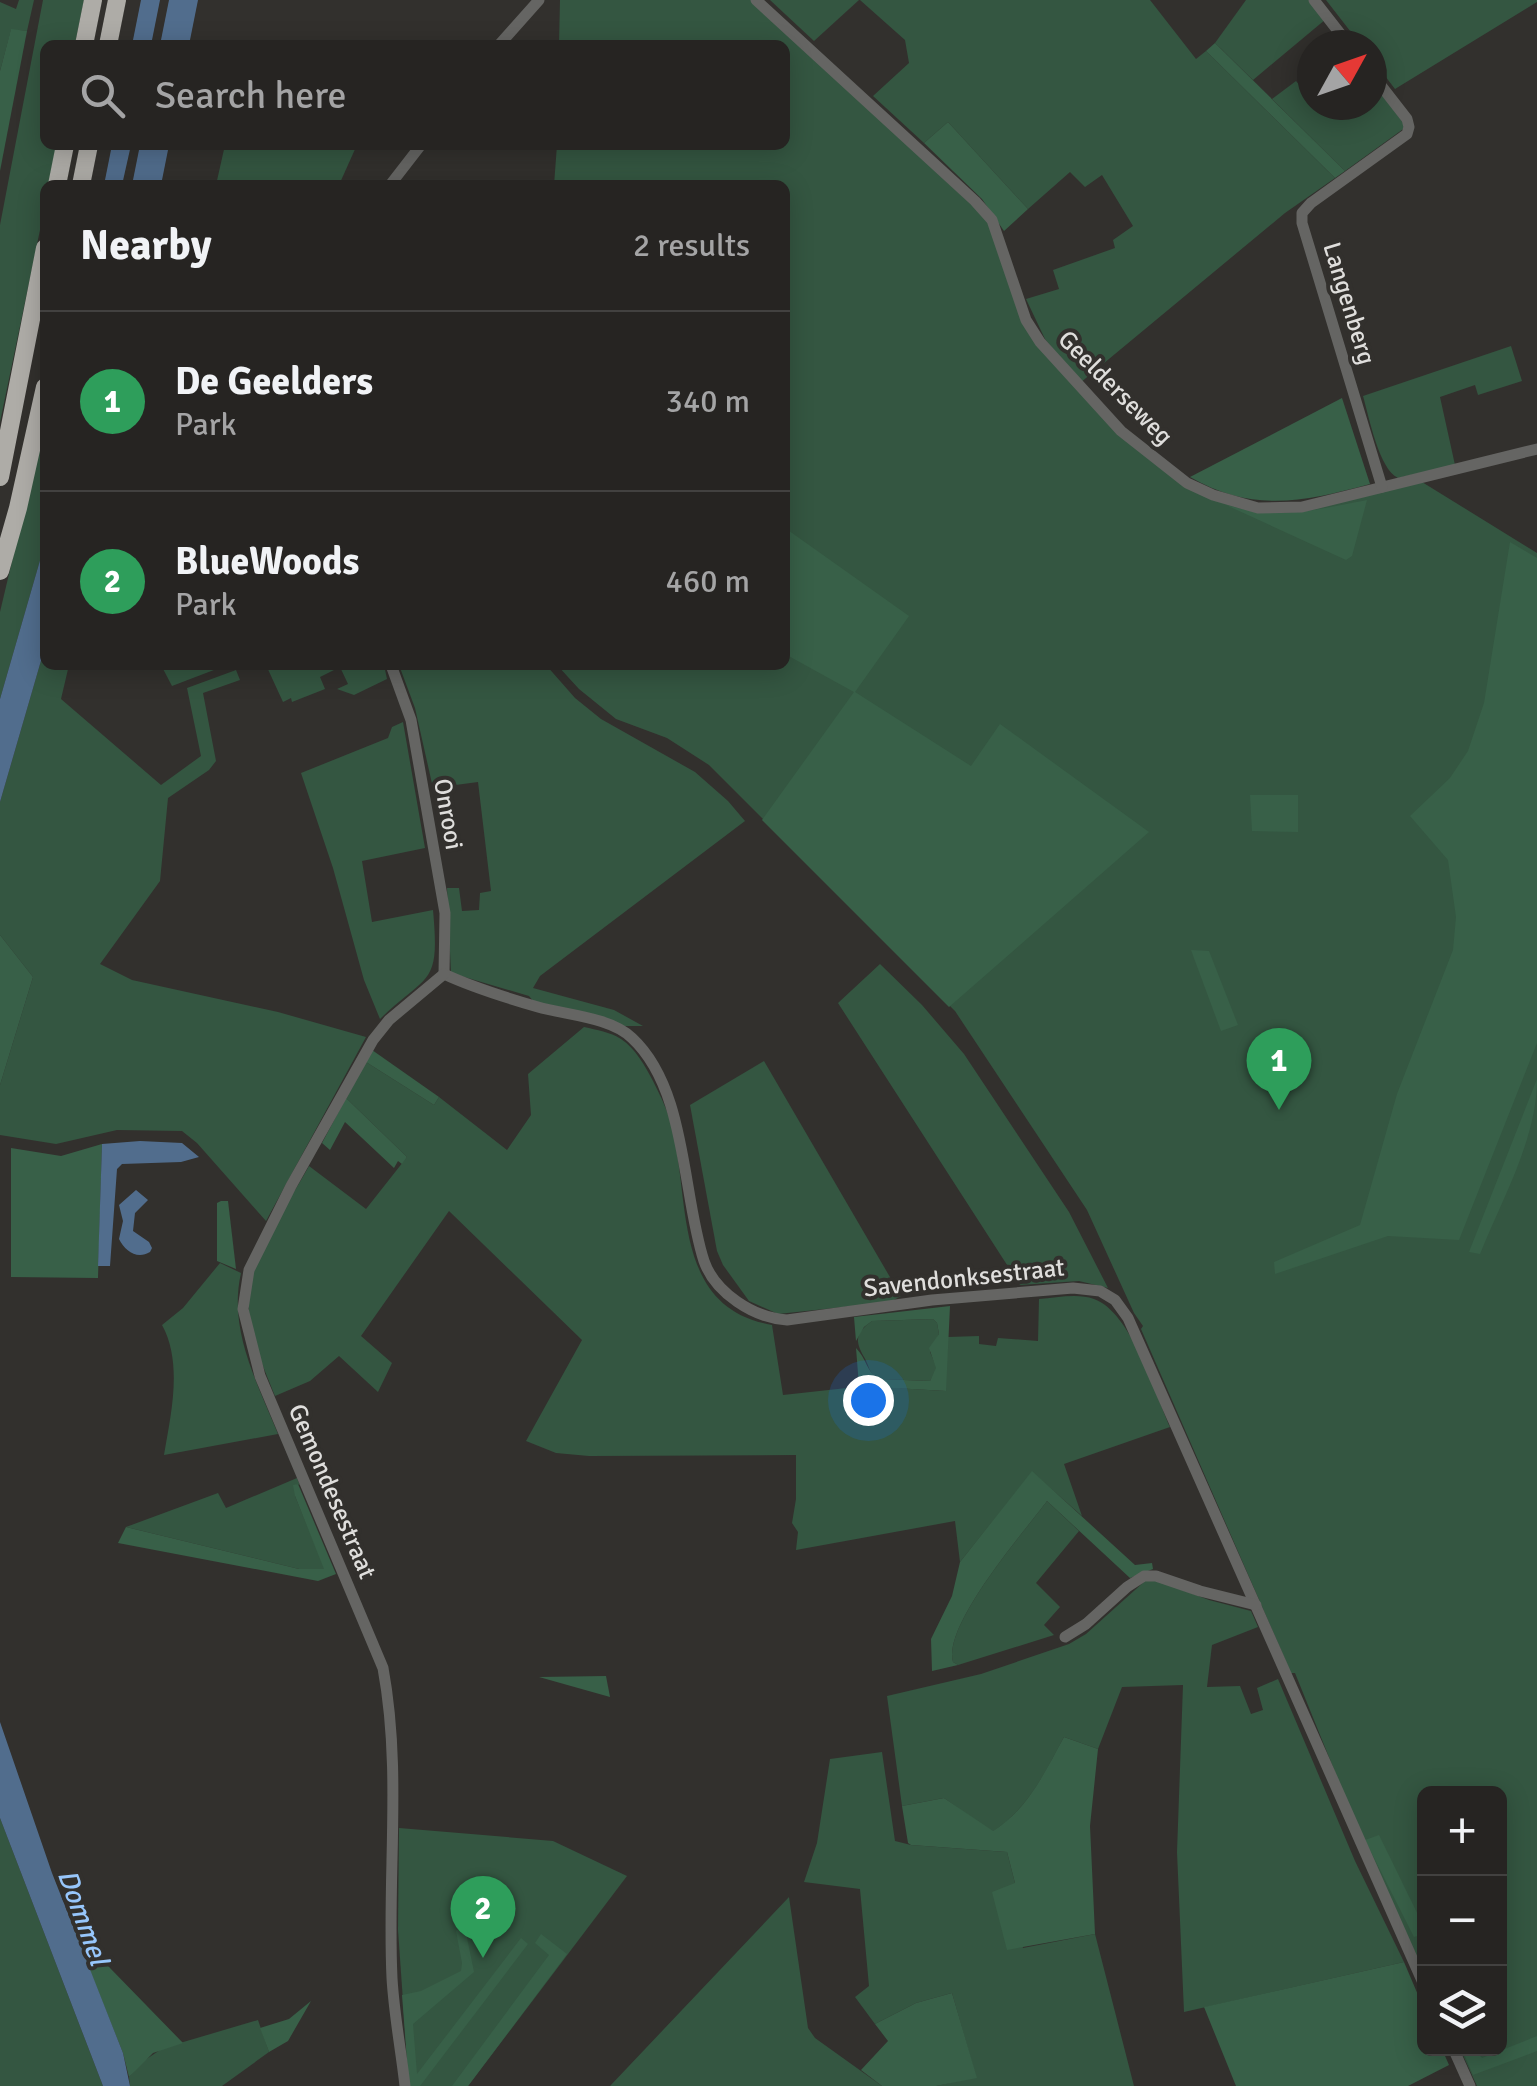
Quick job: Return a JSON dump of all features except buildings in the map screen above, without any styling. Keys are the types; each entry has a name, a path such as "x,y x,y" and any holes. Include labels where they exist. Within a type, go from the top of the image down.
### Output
{"highway":[{"path":"85,40 93,0"},
{"path":"109,40 117,0"},
{"path":"58,180 64,150"},
{"path":"82,180 88,150"},
{"path":"0,477 40,273"},
{"path":"0,571 40,409"}],"street":[{"path":"503,40 539,0"},
{"name":"Geelderseweg","path":"756,0 976,200 1002,241 1021,309 1040,342 1121,431 1187,483 1213,496 1258,508 1302,507 1537,449"},
{"path":"1314,0 1337,30"},
{"name":"Langenberg","path":"1382,486 1302,213 1407,134 1407,118 1387,93"},
{"path":"394,180 416,150"},
{"name":"Onrooi","path":"393,670 411,720 445,914 444,974"},
{"name":"Savendonksestraat","path":"444,974 536,1006 615,1027 631,1036 663,1085 676,1122 705,1264 732,1298 753,1312 768,1319 786,1320 932,1300 1074,1288 1100,1290 1114,1300 1128,1318 1417,1969"},
{"name":"Gemondesestraat","path":"405,2086 392,1978 394,1772 383,1668 260,1376 243,1309 249,1270 373,1040 390,1020 444,974"},
{"path":"1065,1637 1134,1582 1152,1575 1200,1592 1256,1605"},
{"path":"1457,2056 1470,2086"}],"green space":[{"path":"19,0 34,0 27,31 11,30 0,71 0,2 16,9"},
{"path":"43,0 84,0 76,40 40,40 40,150 56,150 50,180 40,180 40,230 0,422 0,225"},
{"path":"560,0 752,0 989,221 1039,345 1184,485 1253,511 1422,482 1537,553 1537,2086 1477,2086 1463,2056 1507,2056 1507,1786 1417,1786 1417,1957 1141,1329 1143,1326 1087,1210 955,1011 709,765 667,738 616,719 562,670 790,670 790,180 554,180 557,150 790,150 790,40 559,40"},
{"path":"770,0 859,0 814,41"},
{"path":"860,0 1150,0 1196,59 1206,51 1335,178 1285,213 1080,383 1045,339 1026,299 1059,289 1053,270 1115,248 1113,240 1133,226 1102,175 1085,187 1070,172 1028,209 948,122 924,143 873,96 909,63 905,40"},
{"path":"1246,0 1311,0 1326,19 1313,30 1297,30 1297,43 1253,80 1215,43"},
{"path":"1326,0 1537,0 1395,89 1387,79 1387,30 1349,30"},
{"path":"11,29 27,31 0,171 0,71"},
{"path":"1215,43 1345,171 1335,178 1206,51"},
{"path":"1296,81 1297,120 1387,120 1387,101 1406,127 1345,171 1272,99"},
{"path":"948,122 1028,209 1004,231 982,199 924,143"},
{"path":"224,150 355,150 341,180 217,180"},
{"path":"1511,346 1522,381 1478,395 1475,385 1440,397 1455,465 1398,478 1391,473 1376,442 1363,396"},
{"path":"1342,398 1370,484 1322,496 1278,501 1235,496 1190,477"},
{"path":"40,443 40,560 0,699 0,612"},
{"path":"1367,500 1352,556 1346,560 1226,505 1280,513"},
{"path":"790,532 909,616 855,692 971,766 1000,724 1149,832 949,1007 762,820 854,692 790,657"},
{"path":"1510,542 1537,558 1537,1043 1459,1240 1388,1236 1275,1274 1274,1262 1360,1225 1397,1094 1453,950 1456,917 1448,860 1410,816 1450,778 1468,751 1484,703"},
{"path":"40,664 40,670 68,670 61,699 161,785 201,756 187,688 236,670 240,680 203,693 216,761 168,798 160,881 100,964 132,980 278,1012 366,1037 266,1221 182,1131 117,1130 56,1144 0,1135 0,1085 33,977 0,935 0,802"},
{"path":"164,670 214,670 172,686"},
{"path":"268,670 334,670 320,677 325,689 283,702"},
{"path":"341,670 385,670 387,679 354,695 337,689 348,684"},
{"path":"401,670 550,670 601,719 695,772 745,821 540,976 533,988 614,1010 643,1026 621,1026 534,1002 529,996 451,973 447,888 459,888 462,911 479,910 480,893 491,891 478,782 433,788 415,708"},
{"path":"403,722 425,848 362,861 372,922 433,910 435,953 428,976 380,1019 364,980 301,773 388,738 392,727"},
{"path":"1250,795 1298,795 1298,832 1252,831"},
{"path":"0,935 33,977 0,1085"},
{"path":"1191,950 1209,951 1238,1025 1221,1031"},
{"path":"880,964 964,1054 1069,1212 1108,1288 1079,1281 1020,1285 838,1003"},
{"path":"584,1027 621,1039 650,1075 671,1124 686,1220 702,1276 718,1298 740,1315 772,1325 783,1395 865,1386 945,1391 948,1337 979,1336 979,1344 996,1346 998,1338 1038,1341 1039,1299 1081,1296 1107,1307 1130,1336 1170,1427 1064,1464 1082,1516 1032,1472 960,1562 955,1521 796,1550 798,1532 792,1523 796,1455 589,1456 556,1453 526,1441 582,1340 449,1211 361,1336 392,1363 378,1392 339,1356 310,1381 275,1396 256,1345 248,1305 257,1260 273,1227 309,1166 366,1209 407,1157 346,1098 366,1062 434,1105 439,1097 507,1150 531,1115 528,1074"},
{"path":"372,1050 439,1097 434,1105 366,1062"},
{"path":"764,1061 901,1296 890,1302 778,1314 749,1301 723,1265 717,1251 690,1105"},
{"path":"1537,1079 1531,1124 1517,1168 1480,1254 1469,1252"},
{"path":"346,1098 407,1157 402,1164 398,1161 394,1168 345,1122 330,1150 322,1143"},
{"path":"102,1144 98,1278 11,1277 11,1148 61,1156"},
{"path":"228,1201 236,1269 217,1261 217,1203"},
{"path":"220,1263 241,1273 241,1335 278,1434 164,1455 174,1372 162,1325 183,1308"},
{"path":"950,1306 946,1391 859,1386 856,1348 878,1379 930,1381 936,1368 929,1348 939,1334 933,1319 872,1321 856,1341 854,1317"},
{"path":"933,1319 939,1334 930,1352 937,1368 930,1381 878,1379 872,1374 858,1342 866,1325 872,1321"},
{"path":"1032,1471 1135,1565 1152,1563 1153,1569 1130,1578 1047,1501 972,1603 953,1646 953,1662 958,1665 932,1671 931,1639 952,1596 960,1562"},
{"path":"297,1478 300,1485 297,1484 295,1496 325,1569 299,1569 126,1527 218,1493 226,1508"},
{"path":"298,1484 336,1574 318,1581 118,1543 126,1527 299,1569 324,1569 295,1496 293,1485"},
{"path":"1047,1501 1079,1531 1036,1583 1060,1607 1044,1625 1054,1635 958,1665 953,1662 953,1646 972,1603"},
{"path":"1156,1580 1251,1611 1258,1627 1212,1645 1207,1687 1240,1686 1251,1714 1263,1710 1257,1688 1278,1679 1355,1861 1404,1962 1184,2012 1177,1852 1183,1685 1122,1687 1098,1749 1064,1737 1026,1801 992,1832 944,1798 902,1806 887,1696 981,1674 1069,1644 1086,1634 1145,1581"},
{"path":"606,1676 610,1697 539,1677"},
{"path":"1064,1737 1098,1749 1090,1826 1095,1934 1007,1950 992,1892 1015,1883 1007,1852 911,1845 902,1806 944,1798 993,1831 1026,1801"},
{"path":"882,1752 895,1841 1007,1852 1023,1948 1095,1934 1134,2086 936,2086 976,2077 952,1993 916,2003 875,2024 855,1997 869,1986 860,1889 804,1882 817,1843 830,1759"},
{"path":"0,1818 103,2086 0,2086"},
{"path":"399,1828 553,1841 627,1876 468,2086 409,2086 398,1930"},
{"path":"1379,1835 1417,1913 1417,1936 1414,1937 1365,1840"},
{"path":"789,1897 808,2028 815,2038 882,2086 610,2086"},
{"path":"464,1923 474,1972 413,2024 417,2074 521,1938 528,1944 420,2086 409,2086 402,1995 421,1991 461,1971 456,1931"},
{"path":"74,1931 183,2043 153,2053 129,2077"},
{"path":"541,1934 567,1954 468,2086 452,2086 549,1955 535,1943"},
{"path":"1404,1962 1417,1993 1417,2056 1445,2056 1449,2065 1408,2086 1236,2086 1204,2007"},
{"path":"952,1993 977,2078 936,2086 882,2086 861,2070 888,2041 875,2024 916,2003"},
{"path":"311,2001 288,2041 269,2052 260,2028 289,2019"},
{"path":"258,2020 269,2052 222,2086 130,2086 129,2077 142,2062 163,2048"},
{"path":"1537,2036 1537,2051 1473,2075 1465,2056 1507,2056 1507,2048"}],"water":[{"path":"141,0 160,0 152,40 133,40"},
{"path":"169,0 198,0 190,40 161,40"},
{"path":"111,150 130,150 123,180 105,180"},
{"path":"139,150 168,150 162,180 133,180"},
{"path":"40,560 40,664 0,802 0,699"},
{"path":"182,1143 199,1157 181,1162 122,1164 117,1169 110,1266 98,1266 102,1144"},
{"path":"136,1190 148,1200 135,1213 133,1231 152,1248 141,1255 128,1250 119,1239 123,1221 119,1205"},
{"path":"0,1722 52,1873 123,2053 130,2086 103,2086 0,1818"}],"place":[{"name":"De Geelders","path":"1279,1110"},
{"name":"BlueWoods","path":"483,1958"}],"water label":[{"name":"Dommel","path":"84,1917"}]}
